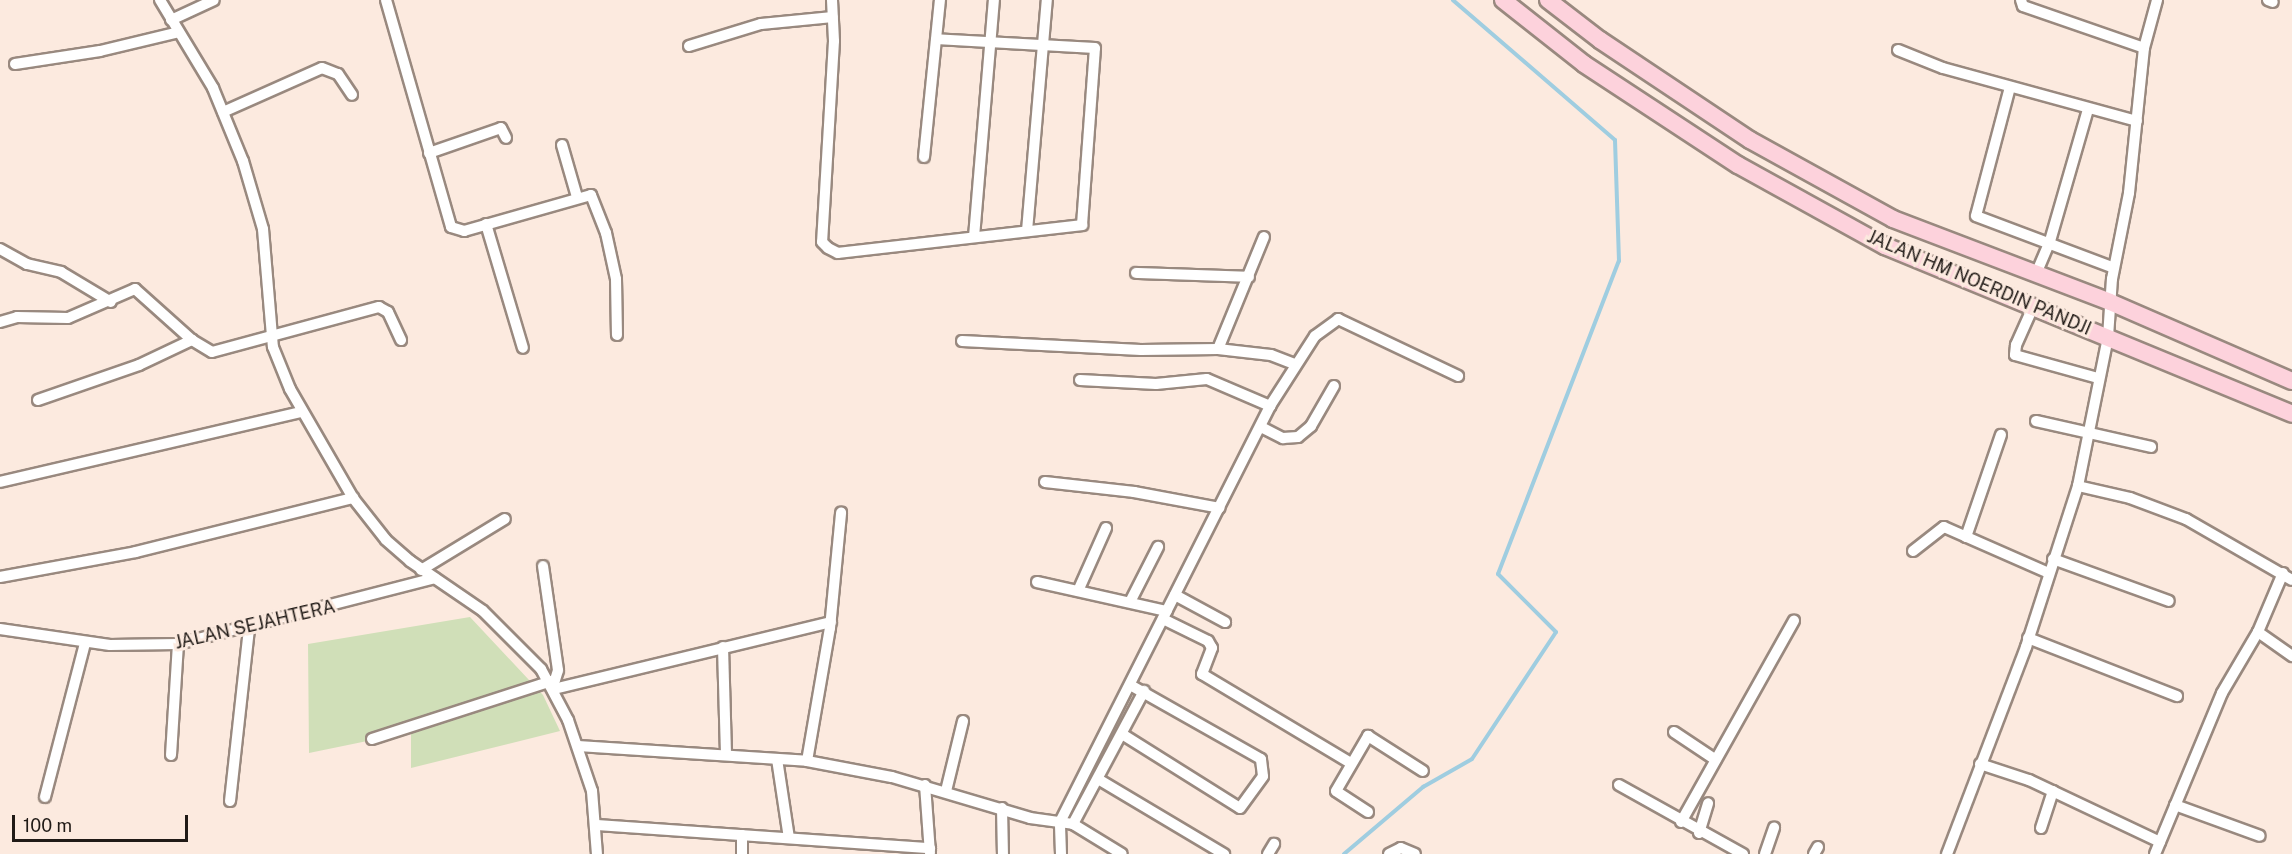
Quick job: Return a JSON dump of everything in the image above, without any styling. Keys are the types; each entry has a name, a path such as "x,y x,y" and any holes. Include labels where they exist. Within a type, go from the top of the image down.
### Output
{"main road":[{"name":"JALAN HM NOERDIN PANDJI","path":"1503,0 1584,63 1738,165 1885,246 2292,414"},
{"name":"JALAN HM NOERDIN PANDJI","path":"1548,0 1600,40 1750,140 1893,219 2110,302 2292,381"}],"street":[{"path":"160,0 223,112 243,161 263,229 272,336 278,364 302,412 353,498 386,540 421,570 506,632 541,669 552,687 578,746 597,825 597,854"},
{"path":"171,20 214,0"},
{"path":"386,0 451,227 464,231 577,197 593,196 606,233 616,279 616,334"},
{"path":"832,0 822,242 838,253 1083,223 1095,48 990,45 936,39"},
{"path":"924,157 940,0"},
{"path":"974,237 994,0"},
{"path":"1027,231 1047,0"},
{"path":"2021,0 2024,6 2144,48"},
{"path":"1960,854 1948,852 2028,638 2078,486 2108,337 2114,268 2129,194 2144,48 2157,0"},
{"path":"689,46 761,24 833,17"},
{"path":"15,64 100,51 179,32"},
{"path":"1898,50 1942,68 2137,121"},
{"path":"223,112 322,68 338,74 352,95"},
{"path":"2010,87 1975,213 1978,218 2049,242 2114,268"},
{"path":"2036,274 2049,242 2088,109"},
{"path":"429,153 501,128 506,138"},
{"path":"562,145 577,197"},
{"path":"486,224 523,348"},
{"path":"1218,349 1264,237"},
{"path":"0,249 27,264 62,272 111,302"},
{"path":"1136,273 1249,277"},
{"path":"0,322 17,316 68,318 111,302 135,289 192,340 216,352 379,307 388,312 401,340"},
{"path":"2033,307 2016,345 2016,355 2098,378"},
{"path":"1061,854 1060,822 1132,686 1270,406 1294,364 1315,336 1336,319 1458,376"},
{"path":"38,400 140,365 192,340"},
{"path":"962,341 1141,350 1218,349 1271,355 1294,364"},
{"path":"1080,380 1144,384 1207,379 1270,406"},
{"path":"1261,427 1283,438 1298,437 1311,426 1334,386"},
{"path":"0,482 302,412"},
{"path":"2037,421 2151,447"},
{"path":"1966,537 2001,435"},
{"path":"1045,482 1134,492 1220,508"},
{"path":"2078,486 2130,498 2186,519 2287,577 2222,693 2155,854"},
{"path":"0,577 136,552 353,498"},
{"path":"807,761 831,622 841,513"},
{"path":"421,570 505,519"},
{"path":"1913,551 1944,527 2049,573"},
{"path":"1078,591 1106,528"},
{"path":"1130,602 1158,547"},
{"path":"2053,559 2169,601"},
{"path":"543,566 558,670 552,687"},
{"name":"JALAN SEJAHTERA","path":"0,629 85,643 133,646 178,644 249,628 435,578"},
{"path":"1037,582 1130,602 1165,615 1208,642 1212,648 1202,674 1351,763"},
{"path":"1175,595 1225,622"},
{"path":"1681,822 1794,621"},
{"path":"372,739 552,687 831,622"},
{"path":"230,801 249,628"},
{"path":"2258,632 2292,656"},
{"path":"2028,638 2178,696"},
{"path":"45,797 85,643"},
{"path":"171,755 178,644"},
{"path":"723,647 726,755"},
{"path":"1122,734 1240,808 1260,782 1265,770 1261,759 1132,686"},
{"path":"1073,824 1144,691"},
{"path":"946,791 963,721"},
{"path":"1674,732 1716,760"},
{"path":"1368,812 1336,791 1368,736 1423,771"},
{"path":"578,746 807,761 925,785 1002,808 1073,824 1119,853"},
{"path":"777,759 789,838"},
{"path":"1980,764 2053,791 2160,842"},
{"path":"1098,779 1224,854"},
{"path":"597,825 789,838 930,851 925,785"},
{"path":"1618,785 1699,833 1743,854"},
{"path":"2041,828 2053,791"},
{"path":"1699,833 1708,803"},
{"path":"2175,805 2260,836"},
{"path":"1002,808 1003,854"},
{"path":"1765,854 1774,828"},
{"path":"742,835 742,854"},
{"path":"1389,854 1401,848 1414,854"}],"green space":[{"path":"470,617 543,695 560,731 411,768 411,732 309,753 308,644"}],"waterway":[{"path":"1344,854 1423,787 1472,759 1556,632 1498,574 1619,261 1615,140 1453,0"}]}
